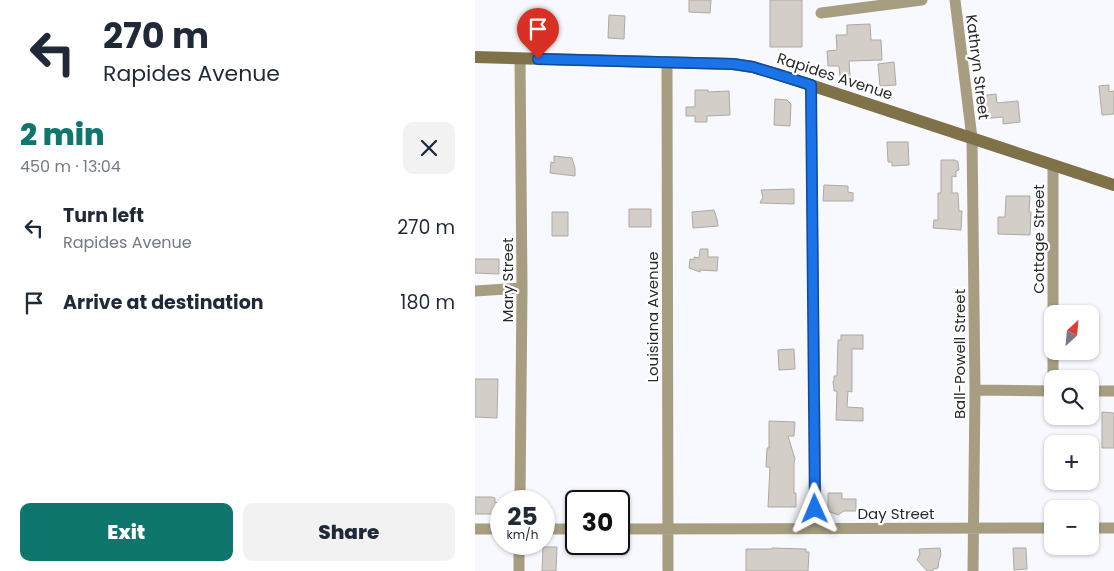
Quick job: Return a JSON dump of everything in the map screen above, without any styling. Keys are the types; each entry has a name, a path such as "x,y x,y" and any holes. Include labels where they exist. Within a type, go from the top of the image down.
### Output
{"main road":[{"name":"Rapides Avenue","path":"475,57 733,64 753,67 1114,185"}],"street":[{"path":"821,13 922,0"},
{"name":"Kathryn Street","path":"955,0 972,138"},
{"name":"Mary Street","path":"519,58 522,288 520,490"},
{"name":"Louisiana Avenue","path":"667,62 668,571"},
{"path":"811,85 815,528"},
{"name":"Ball-Powell Street","path":"972,138 975,390 973,571"},
{"name":"Cottage Street","path":"1053,164 1053,305"},
{"path":"475,291 522,288"},
{"path":"975,390 1044,391"},
{"path":"1099,391 1114,391"},
{"name":"Day Street","path":"630,529 1044,528"},
{"path":"1099,528 1114,528"},
{"path":"475,529 490,529"},
{"path":"519,555 519,571"}],"building":[{"path":"689,0 711,0 710,13 689,12"},
{"path":"770,0 802,0 802,47 770,47"},
{"path":"609,15 625,16 624,39 608,38"},
{"path":"870,24 871,40 881,40 882,60 849,61 850,76 840,77 839,66 828,66 827,51 837,50 836,35 847,35 847,25"},
{"path":"894,62 896,85 880,86 878,64"},
{"path":"1109,85 1109,92 1114,91 1114,114 1102,115 1099,86"},
{"path":"695,90 708,90 708,92 729,91 730,115 707,116 707,122 695,122 695,116 686,116 686,107 695,107"},
{"path":"996,94 997,103 1018,101 1020,122 1003,124 1003,117 981,119 979,96"},
{"path":"775,99 787,100 791,104 790,126 774,125"},
{"path":"887,142 908,142 909,165 892,166 892,162 888,162"},
{"path":"554,156 572,158 575,176 550,173 551,162 554,163"},
{"path":"941,160 955,160 958,162 959,170 956,171 956,177 952,176 952,193 958,193 959,211 962,211 961,230 933,228 934,220 938,220 938,193 941,193"},
{"path":"824,185 848,186 848,192 853,193 853,201 823,201"},
{"path":"794,189 794,204 760,203 763,197 761,190"},
{"path":"1006,196 1030,196 1030,235 998,234 998,217 1005,217"},
{"path":"629,209 651,209 651,227 629,227"},
{"path":"714,210 718,226 693,228 692,212"},
{"path":"552,212 568,212 568,236 552,236"},
{"path":"700,249 708,249 708,257 718,257 717,271 700,270 700,272 689,268 690,259 694,260 694,257 699,258"},
{"path":"475,259 499,259 499,274 475,273"},
{"path":"841,335 863,335 863,349 852,349 852,392 848,391 847,407 863,408 863,421 836,420 837,391 834,391 833,381 834,376 837,376 838,340 841,340"},
{"path":"794,349 795,369 779,370 778,350"},
{"path":"475,379 498,379 497,418 475,417"},
{"path":"1102,412 1114,413 1114,448 1102,448"},
{"path":"769,421 795,422 794,436 788,436 795,459 794,493 796,493 796,507 768,507 770,467 766,467 767,448 769,448"},
{"path":"828,493 842,493 842,499 856,499 856,511 844,511 838,515 828,511"},
{"path":"475,497 490,497 490,514 475,514"},
{"path":"555,547 557,547 556,571 542,571 543,555 555,555"},
{"path":"940,548 941,555 938,568 933,569 933,571 927,571 917,560 920,554 919,549"},
{"path":"1013,548 1026,548 1027,569 1014,570"},
{"path":"746,549 806,549 806,552 809,552 808,571 746,571"}],"route":[{"path":"538,59 733,64 753,67 811,85 815,509"}]}
